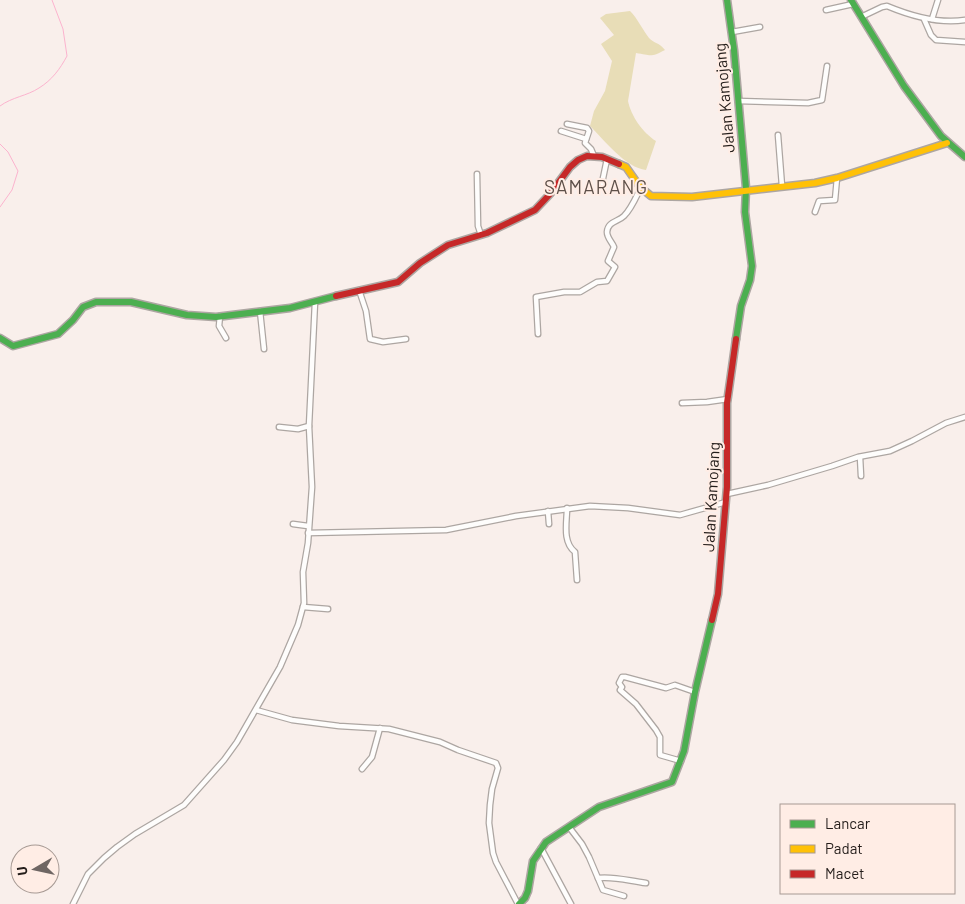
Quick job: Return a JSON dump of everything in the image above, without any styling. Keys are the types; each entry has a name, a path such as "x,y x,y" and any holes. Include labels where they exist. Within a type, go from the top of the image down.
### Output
{"main road":[{"name":"Jalan Kamojang","path":"519,904 525,898 528,891 533,860 551,838 599,807 669,784 676,775 688,735 695,692 718,594 727,494 728,399 741,306 750,280 752,266 732,32 727,0"},
{"path":"852,2 904,86 947,143 965,157"},
{"path":"2,339 13,346 53,336 60,333 88,304 101,301 131,302 188,315 220,316 290,308 359,290 400,282 414,267 448,245 481,235 535,210 550,194 570,167 583,158 594,156 628,168 648,194 654,196 692,197 815,183 837,178 947,143"}],"street":[{"path":"932,18 938,0"},
{"path":"826,10 852,2"},
{"path":"861,17 888,6 924,18 948,22 965,20"},
{"path":"924,18 930,35 936,40 965,42"},
{"path":"732,32 760,27"},
{"path":"738,101 808,102 822,100 826,66"},
{"path":"567,124 587,128 589,131 585,144 591,149 594,156"},
{"path":"561,131 586,140"},
{"path":"778,135 782,186"},
{"path":"602,183 607,159"},
{"path":"477,174 478,226 481,235"},
{"path":"815,212 819,202 835,200 837,178"},
{"path":"538,334 536,296 580,292 597,282 607,281 615,268 608,261 614,247 608,235 608,228 628,211 641,187"},
{"path":"359,290 366,311 370,339 383,342 406,339"},
{"path":"73,904 88,874 117,847 184,805 237,742 280,667 298,625 303,607 304,572 312,487 309,426 315,302"},
{"path":"260,312 264,350"},
{"path":"220,316 219,326 226,338"},
{"path":"682,403 728,399"},
{"path":"727,494 768,485 860,457 890,451 946,423 965,417"},
{"path":"279,426 298,429 309,426"},
{"path":"860,457 861,476"},
{"path":"308,533 365,530 415,532 446,530 482,522 590,506 617,507 674,515 687,514 726,502"},
{"path":"567,508 567,541 575,552 577,580"},
{"path":"548,511 549,524"},
{"path":"293,524 308,526"},
{"path":"303,607 328,609"},
{"path":"681,761 660,756 659,735 636,704 620,690 622,687 619,683 625,677 666,688 675,685 695,692"},
{"path":"256,710 292,720 339,726 380,728 440,742 497,764 498,768 492,789 489,823 493,853 519,904"},
{"path":"362,769 372,757 380,728"},
{"path":"569,827 586,851 601,887 606,892 624,896"},
{"path":"541,848 571,904"},
{"path":"598,878 621,878 626,881 646,884"}],"shaded area":[{"path":"630,11 649,38 661,45 665,50 653,55 636,53 628,101 638,124 656,141 646,170 638,168 623,159 590,126 594,111 605,91 612,61 601,44 614,35 600,18 606,14"}],"waterway":[{"path":"0,106 44,85 55,74 67,56 63,29 52,0"},
{"path":"0,144 8,152 18,171 12,190 0,207"}],"traffic: fast":[{"path":"727,0 734,50 746,188 745,212 752,266 750,280 741,306 736,339"},
{"path":"851,0 904,86 941,136 965,157"},
{"path":"0,338 13,346 58,334 83,307 96,302 131,302 187,315 216,317 290,308 336,296"},
{"path":"519,904 525,898 528,891 533,861 546,842 599,807 672,782 684,751 695,692 712,620"}],"traffic: slow":[{"path":"619,164 626,167 640,187 651,196 692,197 815,183 837,178 947,143"}],"traffic: jam":[{"path":"336,296 398,282 420,263 448,245 487,233 535,210 550,194 570,167 578,160 587,156 602,157 619,164"},
{"path":"712,620 718,594 727,487 727,403 736,339"}],"district":[{"name":"SAMARANG","path":"596,187"}]}
